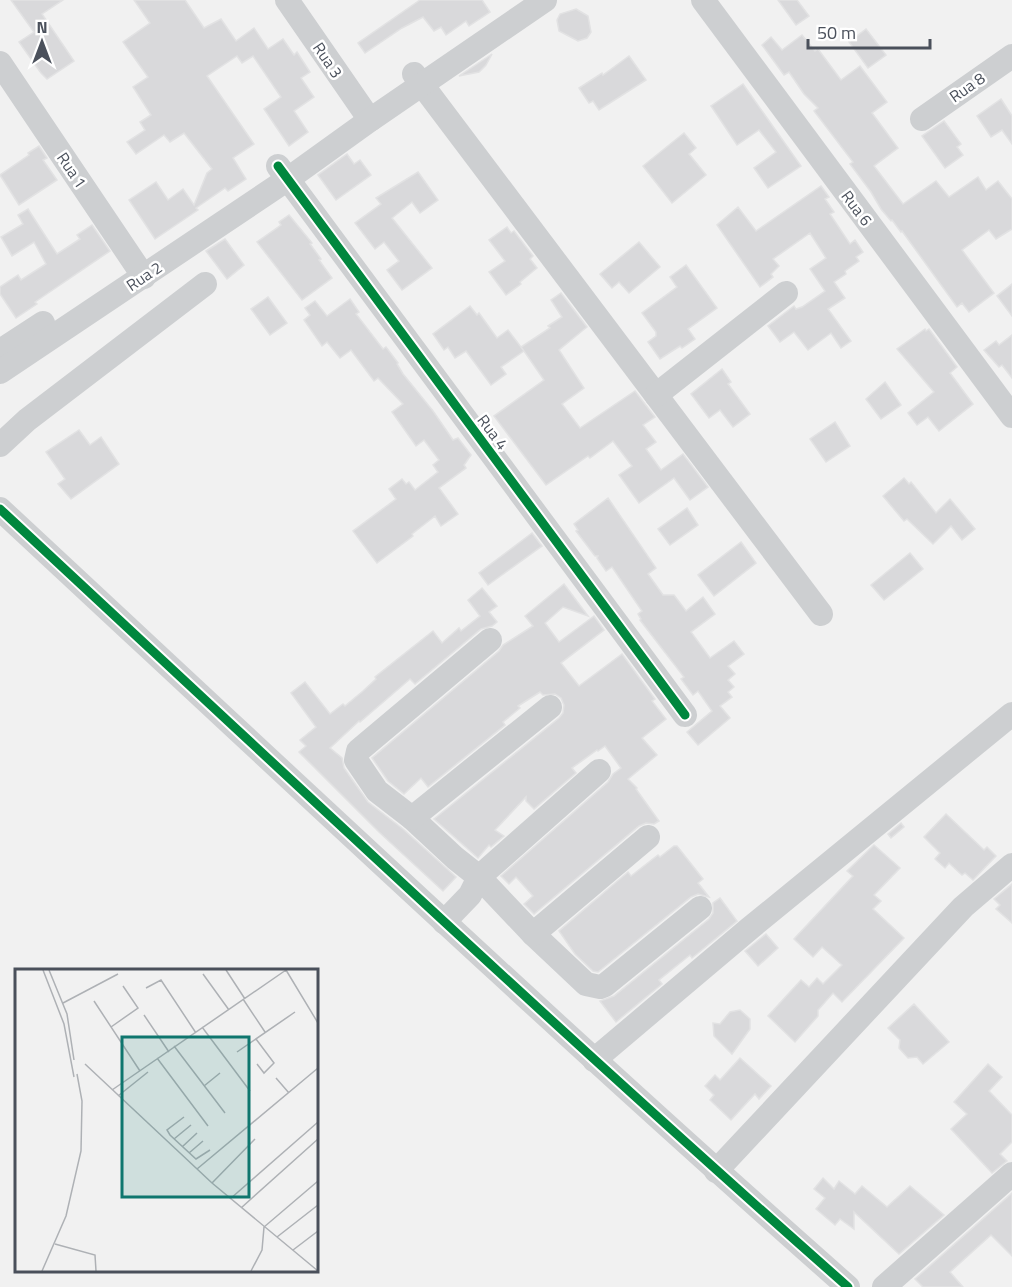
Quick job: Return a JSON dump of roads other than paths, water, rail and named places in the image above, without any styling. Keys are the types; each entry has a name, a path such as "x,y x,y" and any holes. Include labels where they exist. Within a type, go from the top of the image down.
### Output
{"street":[{"name":"Rua 3","path":"287,0 366,115"},
{"path":"418,80 523,0"},
{"path":"283,173 418,80 545,0"},
{"name":"Rua 6","path":"703,0 1012,416"},
{"name":"Rua 8","path":"922,118 1012,56"},
{"name":"Rua 1","path":"0,63 139,270"},
{"path":"418,80 821,614"},
{"name":"Rua 2","path":"0,372 12,350 139,270 283,173"},
{"name":"Rua 4","path":"283,173 685,715"},
{"path":"0,445 27,420 205,284"},
{"path":"656,395 786,293"},
{"path":"0,509 594,1060 848,1287"},
{"path":"490,639 358,751 356,760 377,791 412,818 479,877 533,934 586,984 600,987 700,908"},
{"path":"412,818 550,707"},
{"path":"594,1060 749,929 1012,714"},
{"path":"444,922 470,895 479,877 599,771"},
{"path":"533,934 648,837"},
{"path":"716,1171 963,907 1012,865"},
{"path":"884,1287 1012,1174"}]}
